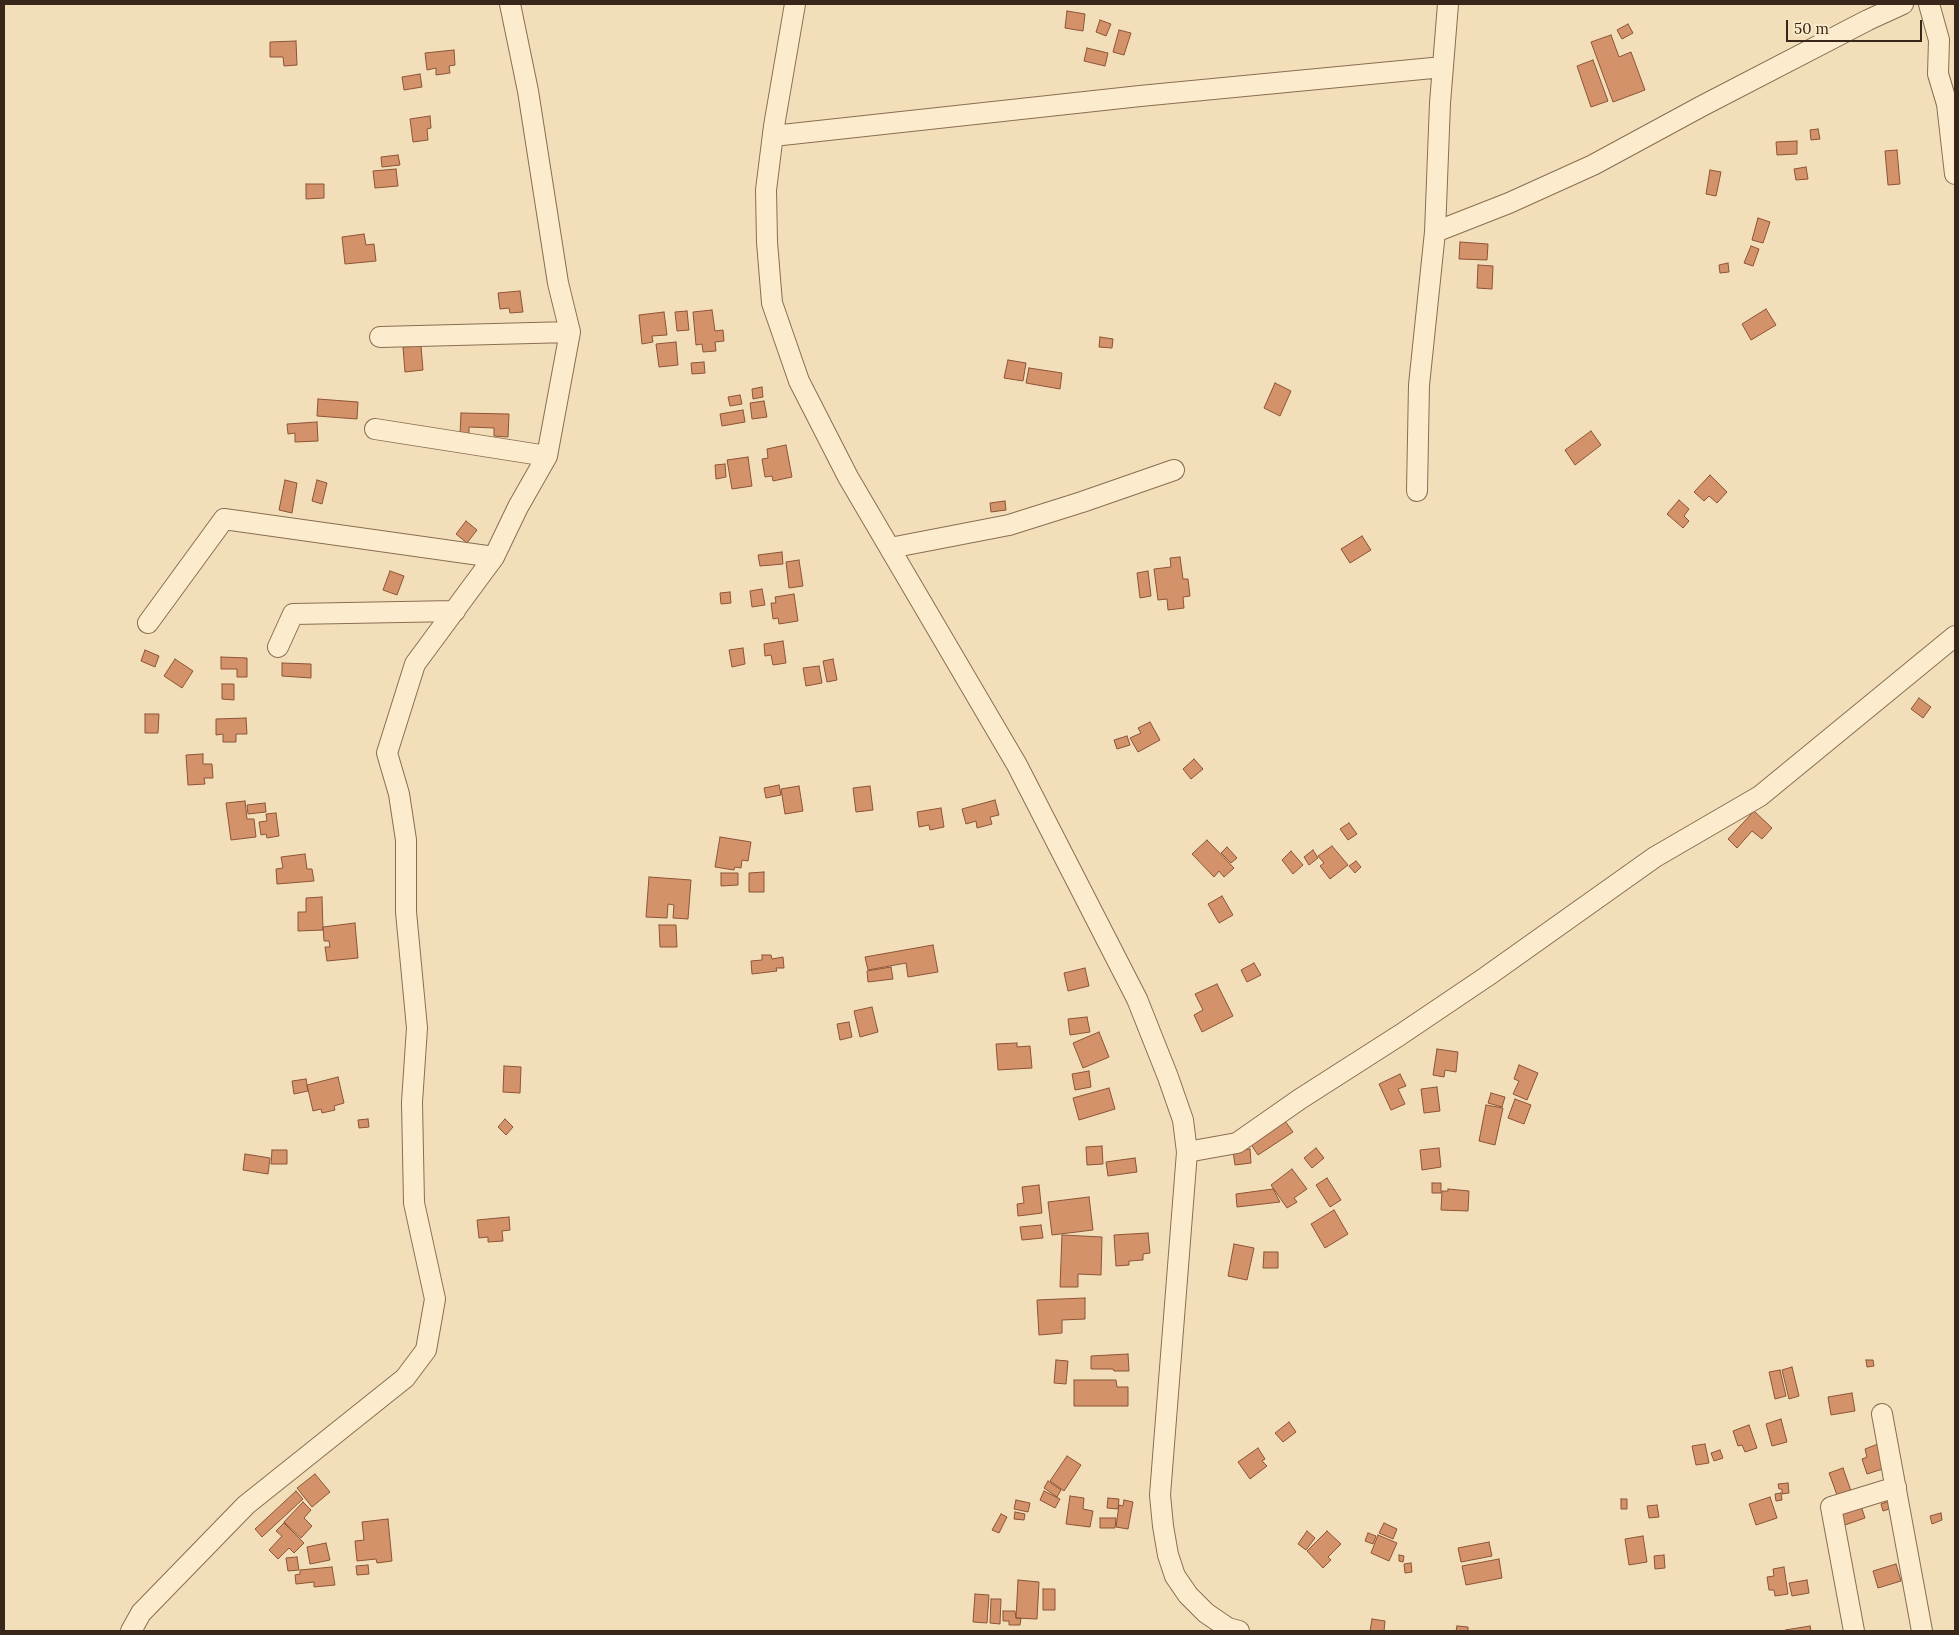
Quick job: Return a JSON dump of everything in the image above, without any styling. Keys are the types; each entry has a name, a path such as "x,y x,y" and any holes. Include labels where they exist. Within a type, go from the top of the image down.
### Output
{"street":[{"path":"131,1631 141,1613 246,1504 405,1378 426,1350 435,1299 414,1203 412,1102 417,1028 406,912 406,840 399,794 387,753 416,664 494,557 518,507 547,456 570,332 558,283 528,91 510,4"},
{"path":"796,4 772,136 766,190 767,242 772,303 799,382 848,477 1017,765 1137,999 1168,1076 1183,1120 1187,1152 1160,1495 1162,1518 1168,1555 1175,1576 1188,1595 1206,1613 1228,1628 1238,1631"},
{"path":"1417,491 1419,385 1435,232 1448,4"},
{"path":"1435,232 1509,203 1593,165 1754,79 1903,4"},
{"path":"1929,4 1939,40 1938,74 1947,104 1955,174"},
{"path":"772,136 1140,96 1443,67"},
{"path":"380,337 570,332"},
{"path":"375,429 547,456"},
{"path":"890,548 1009,525 1174,470"},
{"path":"148,623 224,519 494,557"},
{"path":"278,647 293,614 455,611"},
{"path":"1187,1152 1238,1143 1300,1099 1400,1036 1655,857 1760,796 1955,636"},
{"path":"1882,1414 1922,1631"},
{"path":"1854,1631 1831,1507 1896,1487"}],"building":[{"path":"1067,11 1085,14 1083,31 1065,28"},
{"path":"1100,20 1111,24 1106,36 1096,32"},
{"path":"1628,24 1633,33 1622,39 1617,30"},
{"path":"1119,30 1131,33 1124,55 1113,52"},
{"path":"1611,35 1619,57 1631,52 1645,90 1613,102 1591,42"},
{"path":"296,41 297,65 284,66 283,57 270,57 270,42"},
{"path":"1087,48 1108,53 1105,66 1084,61"},
{"path":"454,50 455,65 449,66 450,73 436,75 436,68 427,70 425,53"},
{"path":"1593,60 1608,101 1591,107 1577,66"},
{"path":"420,74 422,87 404,90 402,77"},
{"path":"430,116 431,128 427,129 428,140 413,142 410,119"},
{"path":"1818,129 1820,139 1811,140 1810,130"},
{"path":"1797,141 1797,154 1777,155 1776,142"},
{"path":"1897,150 1900,184 1888,185 1885,151"},
{"path":"398,155 400,165 382,167 381,157"},
{"path":"1806,167 1808,179 1796,180 1794,169"},
{"path":"396,169 398,186 375,188 373,171"},
{"path":"1710,170 1721,172 1716,196 1706,194"},
{"path":"306,184 324,184 324,198 306,199"},
{"path":"1758,218 1770,222 1763,243 1752,240"},
{"path":"364,234 366,245 374,244 376,261 345,264 342,237"},
{"path":"1460,242 1488,244 1487,260 1459,259"},
{"path":"1751,246 1759,249 1753,266 1744,263"},
{"path":"1728,263 1729,272 1720,273 1719,265"},
{"path":"1478,265 1493,266 1492,289 1477,288"},
{"path":"520,291 523,312 510,313 509,308 500,309 498,293"},
{"path":"1766,309 1776,325 1751,340 1742,324"},
{"path":"712,310 715,331 723,330 724,341 715,342 716,351 703,352 702,344 696,345 693,312"},
{"path":"687,311 689,330 677,331 675,312"},
{"path":"664,312 667,335 652,336 653,342 642,344 639,315"},
{"path":"1100,337 1113,339 1112,348 1099,347"},
{"path":"676,342 678,365 659,367 656,344"},
{"path":"421,346 423,370 405,372 403,347"},
{"path":"1008,360 1026,363 1023,381 1004,378"},
{"path":"704,362 705,373 692,374 691,363"},
{"path":"1029,368 1062,373 1060,389 1026,383"},
{"path":"1275,383 1291,391 1280,416 1264,408"},
{"path":"762,387 763,397 753,399 752,389"},
{"path":"740,395 742,404 730,406 728,397"},
{"path":"318,399 358,402 357,419 317,416"},
{"path":"764,401 767,417 752,419 750,403"},
{"path":"743,410 745,422 722,426 720,414"},
{"path":"461,413 509,414 508,437 494,436 494,428 469,427 469,435 460,435"},
{"path":"317,422 318,441 295,442 295,433 288,434 287,424"},
{"path":"1591,431 1601,445 1575,465 1565,450"},
{"path":"786,445 792,477 773,481 772,476 765,477 762,459 768,458 767,449"},
{"path":"748,457 752,486 732,489 727,460"},
{"path":"725,464 726,477 716,479 715,465"},
{"path":"1710,475 1727,492 1717,503 1709,496 1704,501 1694,492"},
{"path":"285,480 297,483 292,513 279,510"},
{"path":"317,480 327,483 322,504 312,501"},
{"path":"1679,500 1689,509 1684,516 1689,521 1683,528 1667,514"},
{"path":"1005,501 1006,510 991,512 990,503"},
{"path":"466,521 477,530 467,543 456,534"},
{"path":"1362,536 1371,550 1350,563 1341,549"},
{"path":"782,552 783,564 760,566 758,555"},
{"path":"1180,557 1183,579 1188,579 1190,596 1183,597 1184,608 1168,610 1167,599 1158,600 1154,569 1171,567 1170,558"},
{"path":"799,560 803,586 789,588 786,562"},
{"path":"390,571 404,576 397,595 383,590"},
{"path":"1148,571 1151,596 1140,598 1137,573"},
{"path":"762,589 765,605 752,607 750,591"},
{"path":"730,592 731,603 721,604 720,593"},
{"path":"794,594 798,621 779,624 778,618 773,619 771,603 776,603 775,597"},
{"path":"783,641 786,663 773,665 771,655 765,656 764,644"},
{"path":"743,648 745,664 732,667 729,650"},
{"path":"145,650 159,656 155,667 141,661"},
{"path":"221,657 247,658 247,677 237,677 237,669 221,669"},
{"path":"175,659 193,671 182,688 164,676"},
{"path":"833,659 837,680 827,682 823,661"},
{"path":"282,663 311,664 311,678 282,676"},
{"path":"819,666 822,683 806,686 803,668"},
{"path":"222,684 234,684 234,700 222,699"},
{"path":"1919,698 1931,707 1923,718 1911,709"},
{"path":"145,714 159,714 158,733 145,733"},
{"path":"246,718 247,734 236,734 236,742 223,742 223,734 216,735 216,719"},
{"path":"1150,722 1160,740 1138,752 1130,738 1141,733 1138,728"},
{"path":"1127,736 1130,745 1117,749 1114,740"},
{"path":"203,754 203,764 212,764 213,778 204,778 205,784 188,785 186,755"},
{"path":"1194,759 1203,769 1191,779 1183,769"},
{"path":"779,785 781,795 766,798 764,788"},
{"path":"799,786 803,811 785,814 781,789"},
{"path":"870,786 873,810 856,812 853,788"},
{"path":"995,800 999,815 990,817 992,824 977,828 976,821 966,824 962,809"},
{"path":"245,801 247,819 254,819 256,837 231,840 226,803"},
{"path":"265,803 266,812 248,814 247,805"},
{"path":"941,808 944,827 930,830 929,825 919,827 917,812"},
{"path":"1754,811 1772,828 1762,839 1752,831 1737,848 1728,839"},
{"path":"276,813 279,836 267,838 266,834 261,835 259,822 267,821 266,814"},
{"path":"1349,823 1357,834 1348,840 1340,829"},
{"path":"720,837 751,842 748,861 742,860 741,868 735,867 734,870 715,867"},
{"path":"1207,840 1234,868 1224,877 1219,871 1214,877 1192,854"},
{"path":"1332,846 1348,865 1330,879 1320,866 1324,863 1318,856"},
{"path":"1227,847 1237,858 1231,863 1221,853"},
{"path":"1313,850 1318,858 1309,865 1304,857"},
{"path":"1291,851 1303,865 1293,874 1282,860"},
{"path":"305,854 307,869 312,869 314,881 277,884 276,869 283,868 281,857"},
{"path":"1356,861 1361,867 1355,873 1349,866"},
{"path":"764,872 764,892 749,892 749,873"},
{"path":"721,873 738,873 738,885 721,886"},
{"path":"649,877 691,880 688,919 673,918 674,905 668,904 667,918 646,917"},
{"path":"1222,896 1233,915 1219,923 1208,904"},
{"path":"322,897 323,930 298,931 298,912 306,912 306,898"},
{"path":"355,923 358,958 327,961 325,947 330,947 329,941 324,941 323,927"},
{"path":"659,925 676,925 677,947 660,947"},
{"path":"933,945 938,972 908,977 906,963 868,970 865,957"},
{"path":"762,955 771,955 772,959 783,957 784,968 776,968 777,971 752,974 751,961 762,960"},
{"path":"1254,963 1261,975 1247,982 1241,970"},
{"path":"891,967 893,979 868,982 867,971"},
{"path":"1085,968 1089,986 1068,991 1064,973"},
{"path":"1217,984 1233,1016 1202,1032 1194,1015 1203,1010 1195,994"},
{"path":"872,1007 878,1032 860,1037 854,1011"},
{"path":"1087,1017 1090,1032 1070,1035 1068,1019"},
{"path":"849,1022 852,1037 840,1040 837,1024"},
{"path":"1099,1032 1109,1057 1083,1068 1073,1043"},
{"path":"1017,1043 1017,1047 1030,1046 1032,1068 998,1070 996,1044"},
{"path":"1437,1049 1458,1052 1456,1072 1445,1070 1444,1077 1433,1075"},
{"path":"1519,1065 1538,1073 1527,1100 1513,1094 1519,1081 1514,1079"},
{"path":"504,1066 521,1067 520,1093 503,1092"},
{"path":"1089,1071 1091,1087 1075,1090 1072,1074"},
{"path":"1400,1074 1406,1086 1398,1089 1405,1104 1391,1110 1379,1084"},
{"path":"338,1077 344,1103 334,1106 335,1110 322,1113 321,1109 313,1111 307,1085"},
{"path":"306,1079 308,1091 294,1094 292,1081"},
{"path":"1437,1087 1440,1111 1424,1113 1421,1089"},
{"path":"1109,1088 1115,1109 1079,1120 1073,1098"},
{"path":"1491,1093 1505,1097 1502,1107 1488,1103"},
{"path":"1515,1099 1531,1105 1524,1124 1508,1118"},
{"path":"1486,1105 1503,1108 1495,1145 1479,1141"},
{"path":"368,1119 369,1127 359,1128 358,1120"},
{"path":"505,1119 513,1127 506,1135 498,1127"},
{"path":"1285,1121 1293,1132 1258,1155 1250,1143"},
{"path":"1102,1146 1103,1164 1087,1165 1086,1147"},
{"path":"1316,1148 1324,1158 1312,1168 1304,1158"},
{"path":"1439,1148 1441,1167 1422,1170 1420,1150"},
{"path":"1250,1149 1251,1163 1235,1165 1233,1151"},
{"path":"272,1150 287,1150 287,1164 271,1164"},
{"path":"245,1154 270,1158 268,1174 243,1170"},
{"path":"1135,1158 1137,1172 1108,1176 1106,1162"},
{"path":"1292,1169 1307,1189 1294,1198 1297,1202 1287,1208 1271,1185"},
{"path":"1327,1178 1341,1200 1330,1207 1316,1185"},
{"path":"1432,1183 1441,1183 1441,1193 1432,1193"},
{"path":"1039,1185 1042,1213 1018,1216 1017,1204 1024,1203 1022,1187"},
{"path":"1273,1189 1280,1202 1237,1207 1236,1194"},
{"path":"1448,1189 1469,1191 1468,1211 1441,1210 1442,1191 1448,1191"},
{"path":"1089,1197 1093,1230 1052,1235 1048,1202"},
{"path":"1334,1210 1348,1234 1325,1248 1311,1224"},
{"path":"509,1217 510,1230 502,1231 503,1241 488,1242 488,1237 479,1238 477,1220"},
{"path":"1041,1225 1043,1238 1022,1240 1020,1227"},
{"path":"1148,1233 1150,1253 1143,1254 1143,1260 1129,1261 1129,1265 1116,1266 1114,1235"},
{"path":"1062,1235 1102,1237 1101,1275 1078,1274 1078,1287 1060,1287"},
{"path":"1234,1244 1254,1248 1247,1280 1228,1276"},
{"path":"1264,1252 1278,1252 1278,1268 1263,1268"},
{"path":"1085,1298 1085,1319 1062,1320 1062,1333 1039,1335 1037,1300"},
{"path":"1128,1354 1129,1371 1091,1369 1091,1356"},
{"path":"1056,1360 1068,1361 1066,1384 1054,1383"},
{"path":"1866,1360 1873,1360 1874,1366 1867,1367"},
{"path":"1792,1367 1799,1396 1789,1399 1782,1370"},
{"path":"1780,1370 1786,1396 1775,1399 1769,1372"},
{"path":"1074,1380 1116,1380 1117,1387 1128,1387 1128,1406 1074,1406"},
{"path":"1852,1393 1855,1411 1831,1415 1828,1397"},
{"path":"1781,1419 1787,1442 1772,1446 1766,1424"},
{"path":"1289,1422 1296,1432 1283,1442 1275,1433"},
{"path":"1749,1425 1757,1448 1745,1452 1742,1445 1738,1446 1733,1431"},
{"path":"1705,1444 1709,1463 1696,1465 1692,1446"},
{"path":"1878,1444 1886,1468 1867,1474 1862,1459 1867,1457 1865,1449"},
{"path":"1258,1448 1265,1459 1262,1461 1267,1466 1250,1479 1238,1462"},
{"path":"1720,1450 1723,1458 1714,1461 1711,1453"},
{"path":"1067,1456 1081,1465 1064,1491 1050,1481"},
{"path":"1843,1468 1851,1491 1837,1495 1829,1473"},
{"path":"315,1474 330,1492 312,1507 297,1488"},
{"path":"1048,1481 1061,1490 1057,1497 1044,1488"},
{"path":"1788,1483 1789,1493 1782,1494 1782,1489 1779,1489 1778,1484"},
{"path":"296,1491 303,1499 262,1537 255,1529"},
{"path":"1044,1491 1060,1499 1055,1508 1040,1500"},
{"path":"1781,1493 1782,1500 1776,1501 1775,1494"},
{"path":"1070,1496 1084,1498 1083,1509 1093,1511 1090,1527 1066,1524"},
{"path":"1770,1497 1777,1518 1756,1525 1749,1504"},
{"path":"1108,1498 1119,1499 1118,1509 1107,1508"},
{"path":"1621,1499 1627,1499 1627,1509 1621,1509"},
{"path":"1016,1500 1030,1503 1028,1512 1014,1509"},
{"path":"1124,1500 1133,1502 1128,1529 1116,1527 1119,1505 1123,1506"},
{"path":"1890,1501 1892,1508 1883,1511 1881,1504"},
{"path":"303,1502 311,1510 304,1518 312,1526 301,1538 284,1522"},
{"path":"1860,1503 1865,1518 1845,1525 1840,1509"},
{"path":"1657,1505 1659,1517 1649,1518 1647,1506"},
{"path":"1015,1512 1025,1514 1024,1520 1014,1519"},
{"path":"1941,1513 1942,1520 1932,1524 1930,1516"},
{"path":"1001,1514 1007,1517 999,1533 992,1530"},
{"path":"1100,1518 1116,1518 1115,1528 1100,1528"},
{"path":"388,1519 392,1561 377,1563 376,1559 357,1561 355,1541 364,1540 362,1522"},
{"path":"284,1523 304,1543 294,1553 289,1548 278,1559 269,1550 282,1536 276,1531"},
{"path":"1384,1523 1397,1529 1393,1539 1379,1533"},
{"path":"1307,1531 1315,1538 1306,1550 1298,1544"},
{"path":"1327,1531 1341,1544 1328,1557 1331,1560 1323,1568 1307,1551"},
{"path":"1368,1533 1376,1536 1373,1544 1365,1541"},
{"path":"1378,1535 1397,1543 1389,1561 1371,1553"},
{"path":"1643,1536 1647,1562 1629,1565 1625,1539"},
{"path":"1489,1542 1492,1556 1461,1562 1458,1548"},
{"path":"326,1543 330,1560 310,1564 307,1547"},
{"path":"1399,1555 1404,1556 1403,1562 1399,1561"},
{"path":"1664,1555 1665,1568 1655,1569 1654,1556"},
{"path":"297,1557 299,1570 288,1571 286,1558"},
{"path":"1499,1559 1502,1578 1466,1585 1462,1566"},
{"path":"1411,1563 1412,1572 1405,1573 1404,1564"},
{"path":"1896,1564 1901,1581 1878,1588 1873,1571"},
{"path":"368,1565 369,1574 357,1575 356,1566"},
{"path":"332,1567 335,1585 314,1587 314,1582 296,1584 295,1575 300,1574 300,1570"},
{"path":"1784,1567 1788,1594 1775,1596 1774,1590 1769,1590 1767,1577 1774,1576 1773,1569"},
{"path":"1018,1580 1039,1582 1037,1619 1016,1618"},
{"path":"1807,1580 1809,1593 1792,1596 1789,1583"},
{"path":"1043,1589 1055,1589 1055,1610 1043,1610"},
{"path":"975,1594 989,1595 987,1623 973,1622"},
{"path":"991,1599 1001,1599 1000,1624 990,1623"},
{"path":"1003,1611 1015,1611 1016,1618 1021,1618 1020,1625 1009,1625 1009,1621 1003,1621"},
{"path":"1372,1619 1385,1621 1384,1631 1370,1631"},
{"path":"1457,1626 1468,1627 1468,1631 1456,1631"},
{"path":"1810,1626 1811,1631 1785,1631 1785,1630"}]}
